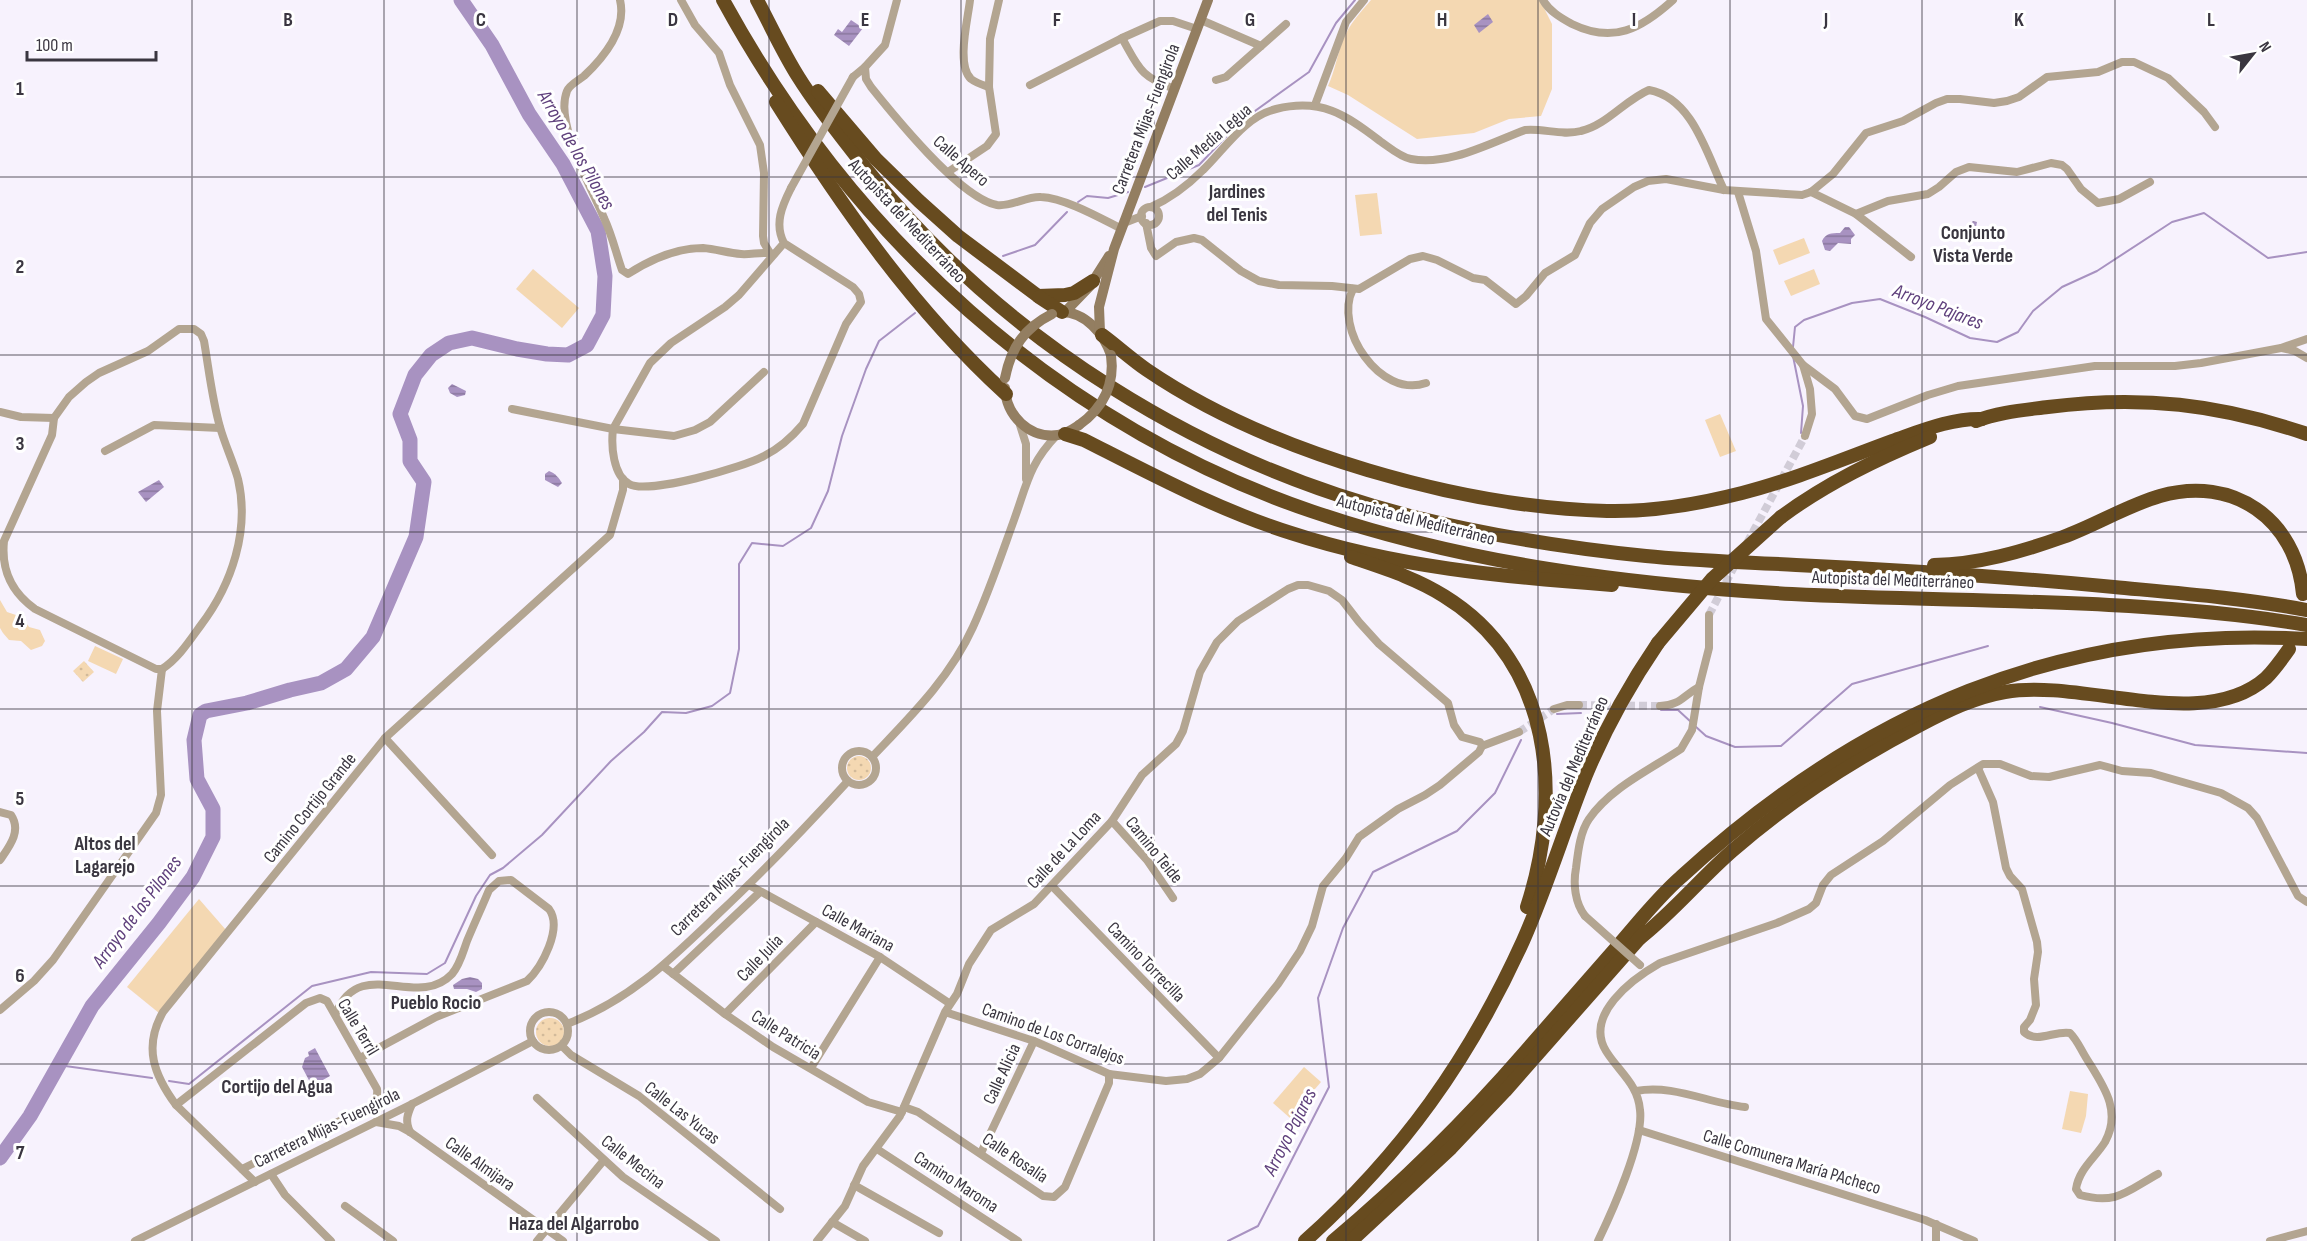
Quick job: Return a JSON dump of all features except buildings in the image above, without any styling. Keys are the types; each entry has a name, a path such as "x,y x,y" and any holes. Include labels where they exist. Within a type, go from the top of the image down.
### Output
{"highway":[{"name":"Autopista del Mediterráneo","path":"723,0 753,54 821,153 871,214 947,292 983,324 1083,399 1154,441 1250,488 1309,511 1369,530 1448,550 1539,567 1663,585 1800,594 2169,609 2266,618 2307,625"},
{"name":"Autopista del Mediterráneo","path":"757,0 799,78 837,133 888,196 926,238 965,275 1031,331 1099,380 1224,449 1281,474 1409,516 1542,542 1648,556 2053,581 2199,594 2307,610"},
{"path":"784,51 868,150 911,194 958,236 1060,313"},
{"path":"753,54 764,81 793,130 881,257 918,301 1005,394"},
{"path":"1038,296 1074,293 1093,281"},
{"path":"1101,333 1145,369 1251,428 1395,478 1453,492 1560,508 1609,511 1653,509 1701,502 1743,493 1965,418 1983,418"},
{"name":"Autovía del Mediterráneo","path":"1305,1241 1344,1206 1391,1155 1439,1092 1489,1009 1523,941 1587,773 1624,697 1658,643 1712,579 1781,517 1860,468 1932,436 1983,418 2022,410 2074,404 2134,401 2194,406 2256,417 2307,434"},
{"path":"1061,435 1084,440 1215,505 1293,534 1399,561 1463,572 1638,588 1663,585"},
{"path":"1904,571 1920,566 1954,564 2021,551 2066,536 2134,504 2162,495 2186,491 2208,491 2246,502 2263,513 2278,528 2297,562 2303,594"},
{"path":"1293,534 1308,542 1403,576 1445,597 1488,632 1518,675 1529,696 1543,742 1547,798 1545,825 1535,882 1511,963"},
{"path":"1333,1241 1407,1175 1461,1122 1523,1055 1636,924 1681,877 1764,806 1816,770 1916,712 2004,677 2077,656 2137,645 2225,637 2307,639"},
{"path":"1640,938 1658,924 1731,851 1794,802 1898,737 1958,707 1988,695 2007,691 2039,690 2077,691 2167,704 2215,701 2241,693 2265,679 2289,650"},
{"path":"1352,1241 1396,1202 1506,1091 1640,938 1686,882 1699,862"},
{"path":"1364,1241 1386,1218 1396,1202"}],"main road":[{"name":"Carretera Mijas-Fuengirola","path":"1114,249 1208,0"},
{"path":"1114,249 1099,307 1101,333 1111,355 1112,377 1104,399 1094,413 1061,435 1033,432 1019,422 1010,409 1005,394 1005,378 1009,359 1019,339 1033,325 1060,313 1081,297 1114,249"},
{"path":"1060,313 1087,321 1101,333"}],"street":[{"path":"620,0 619,23 614,39 601,59 567,90 565,105 572,143 605,220 622,270 628,274 642,264 663,255 684,250 704,248 741,254 772,253"},
{"path":"681,0 695,25 719,53 730,85 760,145 764,173 763,236 764,243 772,253"},
{"path":"784,243 772,253 739,295 671,343 650,363 613,429 613,450 617,467 623,479 631,486 652,487 734,469 777,449 803,424 846,324 861,302 859,294 853,287 784,243 779,230 779,221 783,204 791,188 854,77 885,45 897,0"},
{"path":"970,0 964,63 973,81 989,87"},
{"path":"948,172 987,146 996,134 989,87 990,39 999,0"},
{"path":"1315,105 1346,22 1364,0"},
{"path":"1543,0 1546,6 1567,21 1587,31 1607,34 1625,31 1642,24 1673,0"},
{"path":"1030,85 1160,21 1199,24 1261,46"},
{"path":"1216,81 1226,77 1286,24"},
{"path":"1122,38 1142,73 1160,84 1175,89"},
{"path":"1144,220 1151,225 1158,218 1156,209 1151,207 1143,210 1144,220 1149,240 1156,256 1176,242 1185,239 1202,240 1241,271 1268,283 1353,289 1364,287 1410,259 1423,256 1437,260 1473,278 1485,280 1516,304 1526,296 1545,273 1575,255 1595,216 1634,187 1648,181 1666,179 1738,192 1790,196 1811,192 1833,174 1866,133 1903,121 1947,99 1994,103 2007,101 2019,97 2047,77 2098,72 2122,62 2134,62 2168,78 2204,112 2215,127"},
{"name":"Calle Apero","path":"865,67 866,79 896,119 966,188 995,204 1014,203 1031,198 1049,198 1123,226"},
{"name":"Calle Media Legua","path":"1151,207 1202,172 1244,127 1258,116 1275,110 1315,105 1328,108 1347,116 1391,150 1408,159 1427,161 1470,151 1525,130 1567,133 1582,131 1600,123 1639,94 1649,90 1671,98 1688,114 1724,190"},
{"path":"1856,214 1888,201 1928,194 1956,172 1969,167 2017,172 2056,163 2067,169 2081,189 2098,203 2119,199 2150,182"},
{"path":"1738,192 1756,251 1766,319 1803,365 1835,390 1855,416 1861,419 1867,419 1958,386 2095,366 2175,366 2281,348 2307,339"},
{"path":"1811,192 1856,214 1911,257"},
{"name":"Calle Media Legua","path":"1149,240 1164,200"},
{"path":"1123,226 1144,220"},
{"path":"1353,289 1347,307 1348,317 1361,353 1383,375 1398,382 1419,385 1426,382"},
{"path":"179,329 194,329 201,334 220,428 238,481 242,516 234,562 218,600 190,639 168,666 162,669 156,669 34,609 24,602 9,582 3,560 4,541 52,435 54,418 69,397 99,373 148,351 179,329"},
{"path":"2281,348 2295,351 2307,358"},
{"path":"1803,365 1810,389 1812,414 1805,436"},
{"path":"512,410 613,429 674,436 695,430 724,410 764,372"},
{"path":"0,412 21,417 54,418"},
{"path":"1019,422 1026,444 1025,485"},
{"path":"105,451 154,425 220,428"},
{"path":"872,757 928,696 964,645 993,577 1025,485 1042,451 1061,435"},
{"name":"Camino Cortijo Grande","path":"255,1182 176,1105 166,1092 152,1057 151,1044 157,1022 169,1004 385,738 610,535 623,490 623,479"},
{"name":"Calle de La Loma","path":"817,1241 845,1206 863,1166 903,1109 949,1003 957,994 969,964 991,930 1034,904 1052,886 1112,821 1138,780 1179,740 1197,680 1214,647 1225,633 1250,613 1298,585 1308,585 1329,591 1342,600 1379,644 1448,703 1454,725 1462,737 1480,742 1482,746"},
{"path":"1642,968 1581,910 1574,882 1579,846 1588,820 1610,797 1681,749 1692,730 1699,687 1709,648 1709,615"},
{"path":"0,1010 34,981 53,960 156,813 161,795 156,711 162,669"},
{"path":"1660,706 1677,704 1688,693 1699,687"},
{"path":"1554,709 1567,705 1580,705"},
{"path":"1482,746 1519,732"},
{"path":"385,738 492,855"},
{"name":"Camino de Los Corralejos","path":"945,1012 1034,1041 1109,1074 1166,1081 1187,1079 1200,1074 1219,1059 1278,984 1300,951 1312,926 1323,886 1346,858 1359,837 1398,809 1440,785 1479,752 1482,746"},
{"path":"859,751 872,757 876,768 872,779 866,784 859,785 848,781 842,769 847,756 859,751"},
{"path":"1598,1241 1617,1203 1639,1130 1641,1111 1631,1082 1605,1050 1599,1027 1604,1012 1642,968 1777,923 1809,909 1831,875 1857,860 1936,796 1983,764 2000,764 2031,776 2049,777 2100,765 2122,771 2151,773 2221,793 2248,808 2257,818 2298,896 2307,902"},
{"path":"1978,768 1993,802 2006,868 2022,889 2037,942 2038,952 2034,979 2036,1005 2030,1020 2024,1027 2024,1032 2034,1038 2058,1032 2070,1033 2106,1090 2111,1104 2112,1120 2105,1140 2083,1169 2077,1180 2076,1189 2080,1195 2108,1200 2119,1197 2158,1174"},
{"name":"Carretera Mijas-Fuengirola","path":"567,1024 617,1000 663,966 749,885 848,781"},
{"path":"0,812 11,815 16,827 11,844 0,860"},
{"name":"Camino Teide","path":"1112,821 1147,860 1173,898"},
{"path":"336,1012 349,991 363,984 431,987 446,979 458,966 489,890 499,881 511,880 554,915 553,934 537,971 527,981 436,1017 360,1058"},
{"name":"Calle Mariana","path":"749,885 880,957 949,1003"},
{"name":"Camino Torrecilla","path":"1052,886 1219,1059"},
{"path":"673,974 760,892"},
{"name":"Calle Julia","path":"725,1014 816,922"},
{"path":"811,1068 880,957"},
{"name":"Calle Patricia","path":"663,966 725,1014 773,1047 868,1102 903,1109"},
{"name":"Calle Terril","path":"176,1105 306,1003 320,998 327,1000 336,1012 377,1089 376,1098 370,1106 242,1169"},
{"path":"556,1013 567,1024 568,1035 562,1046 547,1050 537,1046 533,1041 531,1026 541,1014 556,1013"},
{"name":"Carretera Mijas-Fuengirola","path":"135,1241 412,1104 533,1041"},
{"name":"Calle Alicia","path":"981,1153 1034,1041"},
{"name":"Calle Las Yucas","path":"562,1046 571,1055 639,1096 780,1209"},
{"name":"Calle Rosalía","path":"903,1109 918,1112 1043,1196 1054,1197 1065,1186 1109,1083 1109,1074"},
{"path":"1636,1091 1652,1088 1666,1089 1723,1105 1745,1107"},
{"name":"Calle Mecina","path":"537,1098 624,1177 716,1241"},
{"path":"410,1132 407,1115 412,1104"},
{"name":"Calle Almijara","path":"376,1122 399,1126 410,1132 563,1241"},
{"name":"Calle Comunera María PAcheco","path":"1639,1130 1936,1224 1974,1241"},
{"name":"Camino Maroma","path":"877,1149 1018,1241"},
{"path":"537,1241 604,1160"},
{"path":"271,1174 285,1194 330,1241"},
{"path":"854,1185 939,1233"},
{"path":"345,1206 393,1241"},
{"path":"831,1222 865,1241"},
{"path":"1936,1224 1936,1241"},
{"path":"2270,1241 2307,1231"}],"shaded area":[{"path":"1371,0 1540,0 1552,24 1552,89 1541,116 1509,119 1474,133 1417,139 1348,95 1328,86 1346,34"},
{"path":"1488,14 1493,22 1479,33 1474,25"},
{"path":"851,20 863,28 849,46 834,35 838,29 842,32"},
{"path":"1377,193 1382,234 1360,236 1355,195"},
{"path":"1973,221 1977,222 1975,232 1959,236 1957,228 1967,227"},
{"path":"1845,227 1849,227 1855,235 1851,239 1851,244 1838,243 1830,251 1825,250 1822,241 1825,236 1840,233"},
{"path":"1804,238 1810,253 1779,265 1773,250"},
{"path":"533,269 579,308 562,328 516,289"},
{"path":"1814,269 1820,284 1791,296 1784,281"},
{"path":"452,384 466,391 465,395 457,397 450,393 448,388"},
{"path":"1720,414 1736,451 1720,457 1705,420"},
{"path":"549,471 562,483 558,487 545,480 545,474"},
{"path":"159,480 164,487 146,502 138,492"},
{"path":"0,600 7,612 22,617 29,627 40,630 45,641 42,646 31,650 21,641 9,640 0,628"},
{"path":"95,646 123,659 116,674 88,661"},
{"path":"84,661 94,672 83,682 73,671"},
{"path":"859,756 864,757 870,763 870,773 864,779 859,780 854,779 848,773 847,768 848,763 854,757"},
{"path":"199,899 226,930 159,1013 127,987"},
{"path":"470,977 482,983 482,989 476,992 454,989 453,985"},
{"path":"550,1018 560,1022 564,1032 560,1042 550,1046 540,1042 536,1032 540,1022"},
{"path":"315,1048 330,1076 312,1086 302,1067 305,1058 309,1056 308,1052"},
{"path":"1304,1067 1321,1082 1290,1118 1273,1103"},
{"path":"2070,1091 2088,1094 2086,1116 2081,1133 2062,1129"}],"waterway":[{"name":"Arroyo de los Pilones","path":"0,1158 30,1116 92,1006 193,877 213,837 213,809 197,779 194,740 200,715 206,711 247,703 321,683 346,669 373,637 416,537 424,482 410,461 410,440 400,414 415,375 431,355 449,343 472,338 517,349 568,355 587,345 603,315 605,276 598,231 563,164 529,114 492,45 461,0"},
{"path":"1145,187 1199,165 1241,121 1309,72 1336,23 1355,0"},
{"path":"1078,202 1087,196 1108,198 1128,192"},
{"path":"1003,256 1035,245 1067,212"},
{"name":"Arroyo Pajares","path":"1793,347 1795,327 1804,320 1852,303 1880,299 1970,338 1997,342 2018,332 2033,311 2062,287 2097,271 2172,222 2204,213 2268,258 2307,252"},
{"path":"169,1081 189,1084 312,986 371,972 427,974 445,963 476,896 490,875 503,868 542,835 611,761 644,732 662,712 686,713 712,706 730,693 739,649 739,564 752,543 783,546 811,528 828,491 842,436 866,369 879,341 915,313"},
{"name":"Arroyo Pajares","path":"1793,356 1803,406 1801,433"},
{"path":"1695,726 1706,736 1735,747 1781,746 1852,684 1988,646"},
{"path":"2040,707 2195,745 2307,753"},
{"path":"1661,710 1678,710 1691,722"},
{"name":"Arroyo Pajares","path":"1557,714 1581,713"},
{"name":"Arroyo Pajares","path":"1228,1241 1258,1226 1329,1087 1318,998 1343,928 1373,872 1457,831 1495,793 1521,740"},
{"path":"58,1065 152,1078"}],"tunnel":[{"path":"1747,543 1805,436"},
{"path":"1709,615 1737,561"},
{"path":"1579,705 1660,706"},
{"path":"1519,732 1554,709"}],"district":[{"name":"Jardines del Tenis","path":"1237,204"},
{"name":"Conjunto Vista Verde","path":"1973,244"},
{"name":"Altos del Lagarejo","path":"105,856"},
{"name":"Pueblo Rocio","path":"436,1003"},
{"name":"Cortijo del Agua","path":"277,1087"},
{"name":"Haza del Algarrobo","path":"574,1224"}]}
